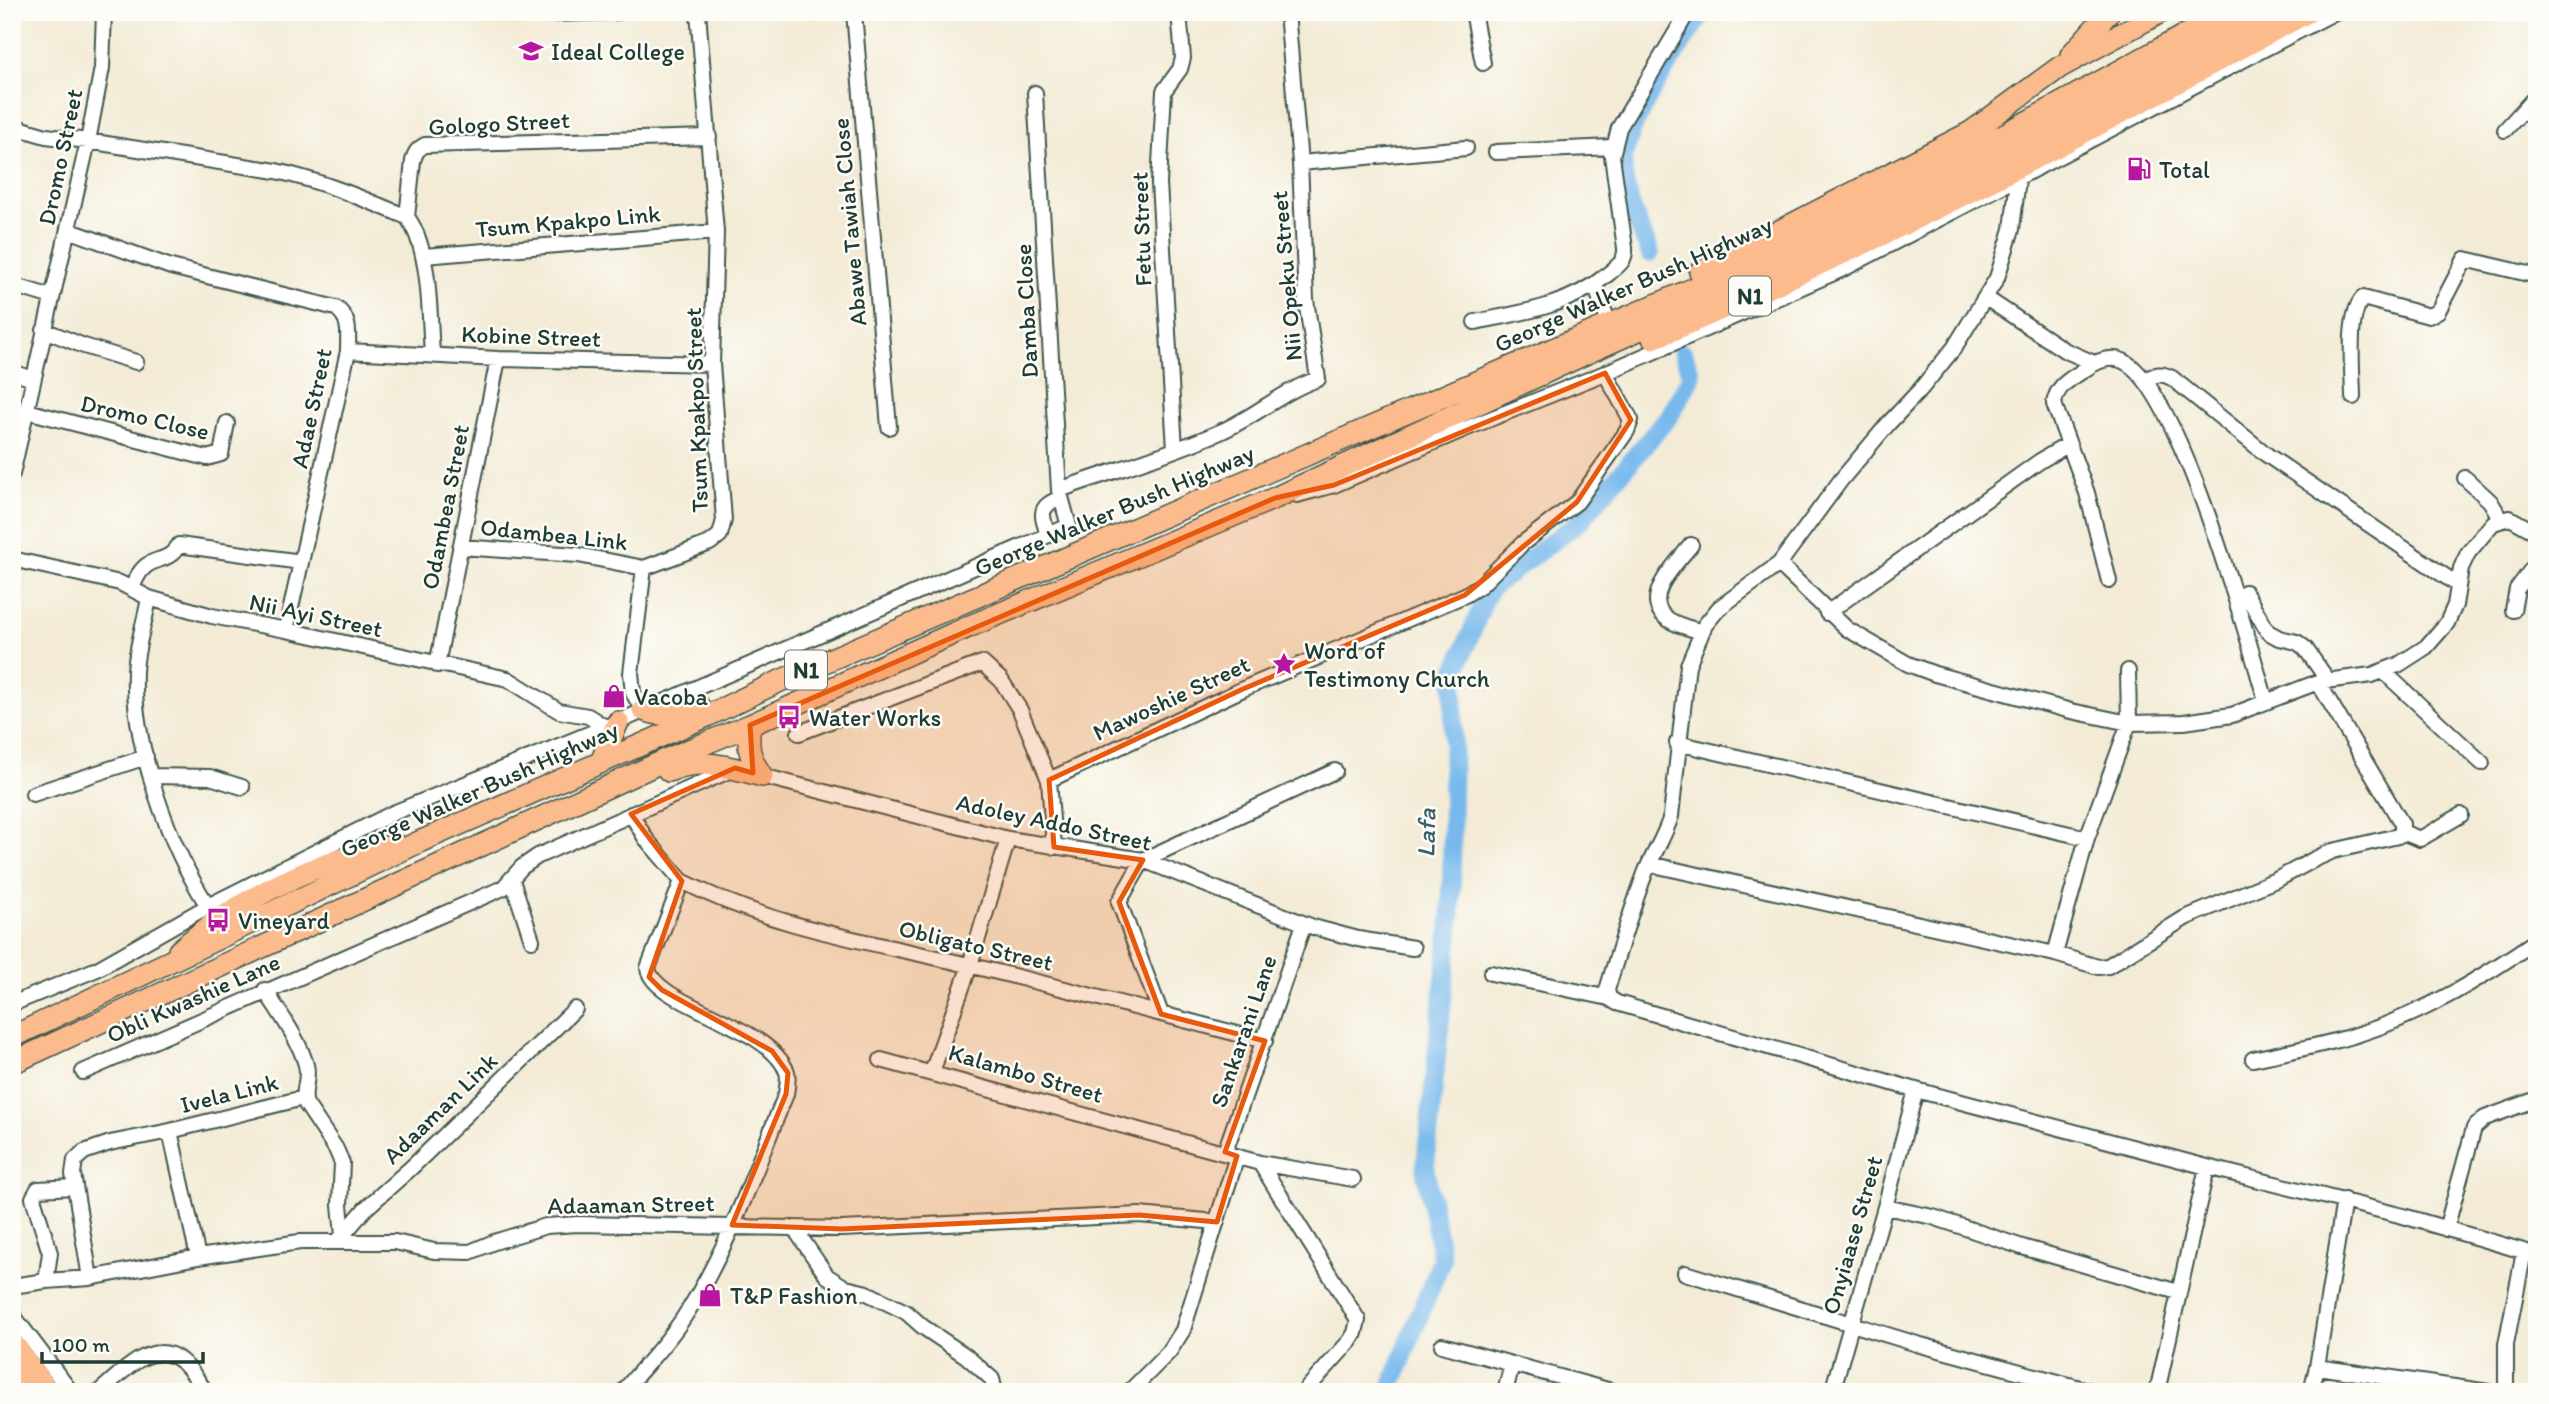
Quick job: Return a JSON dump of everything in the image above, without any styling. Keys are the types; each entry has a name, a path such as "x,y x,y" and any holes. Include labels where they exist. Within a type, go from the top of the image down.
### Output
{"highway":[{"path":"2060,67 2109,12"},
{"path":"1618,321 1665,289 1971,132 2060,67 2161,12"},
{"name":"George Walker Bush Highway","path":"12,1037 161,968 419,842 780,681 1760,258 1986,165 2227,12"},
{"name":"George Walker Bush Highway","path":"12,1063 670,758 980,622 1275,498 1731,289 1986,165 2267,12"},
{"name":"N1","path":"1986,165 2308,12"},
{"path":"643,710 660,715 674,715 747,684 780,681"},
{"path":"601,762 611,724"},
{"path":"750,725 750,756 762,776"},
{"path":"509,832 544,825 675,768 695,763 719,764 762,776"},
{"path":"12,1363 35,1392"}],"main road":[{"path":"12,1341 50,1392"}],"street":[{"name":"Dromo Street","path":"12,474 88,141 102,68 104,12"},
{"path":"514,15 619,12"},
{"name":"Tsum Kpakpo Street","path":"644,568 710,543 720,535 724,520 712,364 716,232 698,12"},
{"name":"Abawe Tawiah Close","path":"854,12 889,427"},
{"name":"Fetu Street","path":"1175,449 1160,183 1164,91 1180,69 1183,58 1179,12"},
{"name":"Nii Opeku Street","path":"1060,494 1251,418 1290,390 1318,379 1306,300 1300,163 1287,12"},
{"path":"1473,12 1483,63"},
{"path":"1475,322 1547,307 1595,285 1626,256 1613,172 1613,147 1619,128 1688,12"},
{"name":"George Walker Bush Highway","path":"1275,498 1308,493 1334,485 1605,373 1845,268 2335,12"},
{"name":"Damba Close","path":"1035,93 1060,494 1069,526 1048,535"},
{"path":"2505,130 2537,95"},
{"path":"12,126 46,136 276,171 341,189 407,217 416,229 424,256 432,354"},
{"name":"Gologo Street","path":"407,217 415,153 425,145 709,137"},
{"path":"1496,152 1613,147"},
{"path":"1300,163 1466,148"},
{"path":"1609,998 1607,990 1649,864 1671,816 1688,665 1702,632 1719,608 1779,564 1866,449 1954,348 1997,278 2012,229 2018,179"},
{"name":"Adae Street","path":"68,230 171,267 336,308 344,314 349,325 348,351 286,630"},
{"name":"Tsum Kpakpo Link","path":"424,256 716,232"},
{"path":"2353,397 2355,310 2362,299 2429,316 2438,311 2465,260 2537,276"},
{"path":"12,285 52,298"},
{"path":"1595,285 1618,321"},
{"path":"1986,298 2064,350 2094,363"},
{"path":"44,330 136,362"},
{"name":"Kobine Street","path":"348,351 498,359 712,364"},
{"name":"Odambea Street","path":"438,665 498,359"},
{"path":"2109,581 2087,493 2054,404 2061,385 2094,363 2108,359 2121,360 2132,366 2146,380 2170,420 2234,594 2266,701"},
{"path":"12,372 33,379"},
{"name":"Mawoshie Street","path":"1049,780 1243,688 1465,595 1481,585 1523,543 1577,502 1628,431 1631,420 1605,373"},
{"path":"2146,380 2163,373 2172,378 2267,455 2458,585"},
{"name":"Dromo Close","path":"27,411 208,458 221,454 227,423"},
{"path":"1827,613 2040,461 2069,444"},
{"path":"2465,478 2490,501 2501,519"},
{"path":"12,1004 97,969 208,906 393,813 611,724 1048,535 1043,520 1044,508 1046,503 1060,494"},
{"path":"1779,564 1827,613 1847,629 1908,664 2071,712 2129,723 2210,719 2232,715 2323,681 2384,672 2426,647 2447,623 2455,605 2460,568 2468,553 2493,523 2510,518 2537,533"},
{"path":"132,589 140,569 170,555 179,545 301,562"},
{"path":"1692,545 1659,587 1657,598 1659,609 1665,616 1702,632"},
{"name":"Odambea Link","path":"460,547 578,555 644,568"},
{"name":"Nii Ayi Street","path":"12,559 108,580 149,598 212,616 508,679 559,711 588,716 611,724"},
{"path":"2512,610 2517,589 2537,562"},
{"path":"643,710 633,693 631,673 644,568"},
{"path":"1649,864 2056,954 2098,967 2108,966 2199,912 2278,879 2333,851 2398,836 2402,832 2402,824 2305,648 2297,642 2268,632 2245,592"},
{"path":"149,598 135,669 136,713 152,776 188,875 208,906"},
{"path":"799,733 982,663 1001,680 1020,710 1049,780 1054,847"},
{"path":"2056,954 2087,838 2129,723 2128,671"},
{"path":"2384,672 2482,763"},
{"path":"1678,743 2087,838"},
{"path":"33,794 146,757"},
{"path":"532,940 512,880 522,867 538,856 735,768"},
{"path":"1161,1014 1119,902 1143,860 1335,771"},
{"path":"152,776 209,777 242,787"},
{"name":"Adoley Addo Street","path":"762,776 1008,839 1143,860 1304,924 1357,939 1413,948"},
{"path":"623,1392 683,1320 703,1287 732,1225 786,1094 788,1073 772,1051 726,1021 662,990 649,977 648,968 682,881 646,839 631,814"},
{"path":"2402,832 2420,839 2461,815"},
{"name":"Kalambo Street","path":"1008,839 970,965 932,1072 1260,1163 1353,1179"},
{"name":"Obli Kwashie Lane","path":"83,1072 503,888 512,880"},
{"name":"Obligato Street","path":"682,881 719,900 829,934 970,965 1265,1041"},
{"name":"Sankarani Lane","path":"1129,1392 1175,1345 1190,1311 1217,1222 1231,1154 1304,924"},
{"path":"2253,1059 2330,1042 2397,1021 2484,976 2537,940"},
{"path":"1491,973 1609,998 1616,1003 1916,1090 2207,1167 2344,1200 2530,1253 2506,1344 2506,1392"},
{"path":"265,990 298,1044 307,1067 303,1098 342,1163 341,1238"},
{"name":"Adaaman Link","path":"341,1238 365,1209 575,1009"},
{"path":"881,1060 932,1072"},
{"name":"Onyiaase Street","path":"1832,1392 1916,1090"},
{"name":"Ivela Link","path":"198,1257 170,1131 303,1098"},
{"path":"2446,1229 2474,1128 2485,1118 2537,1100"},
{"path":"90,1278 74,1186 75,1160 84,1152 146,1134 170,1131"},
{"path":"1260,1163 1358,1320 1350,1341 1304,1392"},
{"path":"2157,1392 2207,1167"},
{"path":"46,1281 50,1253 33,1198 34,1193 38,1189 74,1186"},
{"path":"2311,1392 2344,1200"},
{"path":"1885,1207 1933,1217 2022,1247 2178,1292"},
{"name":"Adaaman Street","path":"12,1286 90,1278 198,1257 341,1238 395,1242 433,1251 470,1252 546,1226 637,1223 794,1228 947,1225 1126,1216 1217,1222"},
{"path":"794,1228 827,1276 846,1288 867,1293 906,1312 992,1379 995,1392"},
{"path":"1685,1273 1850,1325 2095,1392"},
{"path":"12,1314 71,1392"},
{"path":"1442,1345 1615,1392"},
{"path":"99,1392 139,1360 155,1352 168,1354 181,1361 206,1392"},
{"path":"1505,1392 1512,1364"},
{"path":"2317,1367 2489,1392"}],"highlighted area":[{"path":"1605,373 1631,420 1577,502 1465,595 1243,689 1049,780 1054,847 1143,860 1119,902 1161,1014 1265,1041 1225,1152 1237,1156 1217,1222 1139,1215 842,1229 732,1225 786,1094 788,1073 772,1051 662,990 649,977 682,881 631,814 735,768 753,773 750,725 1275,498 1334,485"}],"waterway":[{"path":"1650,253 1627,192 1623,170 1625,152 1631,133 1653,89 1703,12"},
{"name":"Lafa","path":"1389,1392 1442,1259 1425,1170 1451,916 1454,675 1489,589 1580,521 1670,415 1691,374 1683,353"}],"place":[{"name":"Ideal College","path":"531,51"},
{"name":"Total","path":"2139,169"},
{"name":"Word of Testimony Church","path":"1284,664"},
{"name":"Vacoba","path":"614,696"},
{"name":"Water Works","path":"789,717"},
{"name":"Vineyard","path":"218,920"},
{"name":"T&P Fashion","path":"710,1295"}]}
